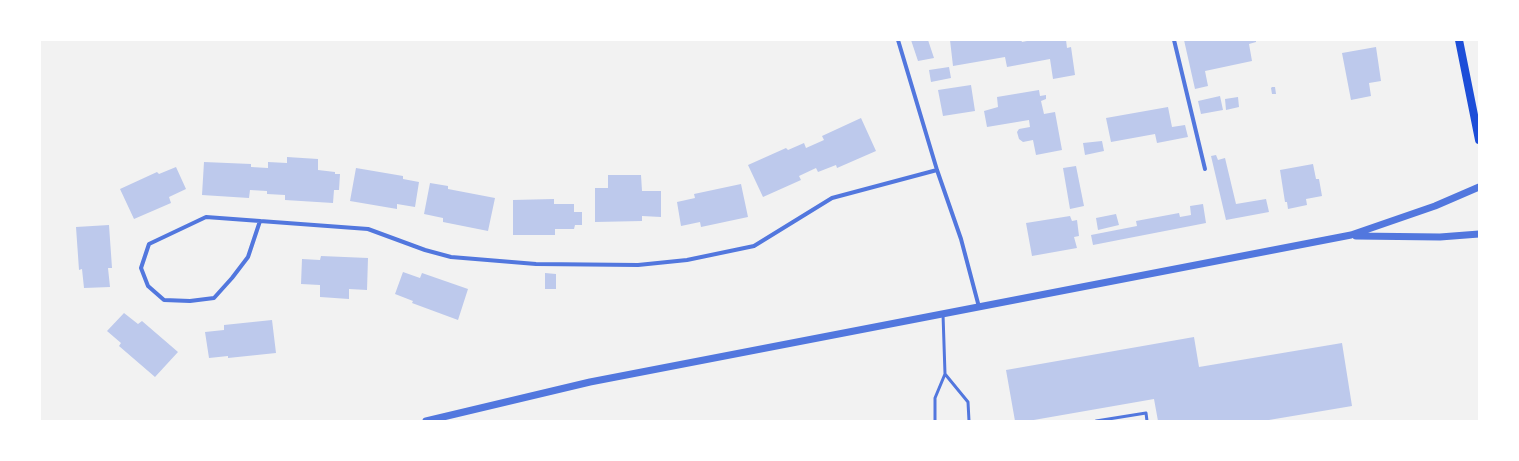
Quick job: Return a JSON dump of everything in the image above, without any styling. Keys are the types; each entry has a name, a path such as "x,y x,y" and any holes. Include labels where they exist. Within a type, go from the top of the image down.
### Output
{"main road":[{"path":"1459,40 1479,140"}],"street":[{"path":"898,40 937,170 961,239 979,307"},
{"path":"1174,40 1205,169"},
{"path":"260,221 248,258 214,298 190,301 164,300 148,286 141,268 149,244 206,217 260,221 368,229 425,250 451,257 536,264 638,265 687,260 754,246 832,198 937,170"},
{"path":"426,421 590,382 1351,235 1435,206 1479,187"},
{"path":"1351,235 1440,237 1479,234"}],"lane":[{"path":"935,421 935,398 945,374 943,314"},
{"path":"945,374 968,402 969,421"},
{"path":"1096,421 1146,413 1147,421"}],"building":[{"path":"911,40 928,40 934,58 918,61"},
{"path":"950,40 1021,40 1022,42 1032,40 1066,40 1067,48 1071,47 1075,75 1053,79 1050,59 1007,67 1005,57 953,66"},
{"path":"1184,40 1256,40 1256,42 1249,44 1252,61 1205,71 1208,86 1195,89"},
{"path":"1376,47 1381,81 1369,83 1371,96 1351,100 1342,53"},
{"path":"949,67 951,78 931,82 929,70"},
{"path":"971,85 975,111 943,116 938,90"},
{"path":"1272,87 1275,87 1276,94 1272,94"},
{"path":"1039,90 1040,96 1046,95 1046,99 1041,101 1044,114 1055,112 1062,150 1036,155 1033,140 1023,142 1019,139 1017,132 1019,129 1030,127 1029,120 987,127 984,111 998,107 997,97"},
{"path":"1220,96 1223,110 1201,114 1198,101"},
{"path":"1238,97 1239,107 1226,110 1225,99"},
{"path":"1168,107 1172,127 1185,125 1188,137 1157,143 1155,134 1111,142 1106,118"},
{"path":"861,118 876,151 837,168 836,165 818,172 816,168 799,176 801,180 763,197 748,165 786,148 788,150 804,143 806,148 824,140 822,136"},
{"path":"1102,141 1104,151 1085,155 1083,143"},
{"path":"1216,155 1218,160 1225,158 1236,204 1266,199 1269,212 1226,220 1211,156"},
{"path":"287,157 318,159 318,170 340,174 339,190 334,190 333,203 285,200 285,195 267,194 267,191 250,190 249,198 202,195 204,162 251,164 251,167 268,168 268,162 287,163"},
{"path":"1313,164 1316,179 1319,179 1322,196 1306,199 1307,205 1288,209 1287,202 1285,202 1280,170"},
{"path":"1076,166 1084,206 1070,209 1063,168"},
{"path":"176,167 186,189 169,197 171,203 134,219 120,189 157,172 159,174"},
{"path":"356,168 403,176 403,179 419,182 415,207 397,204 397,209 350,201"},
{"path":"608,175 641,175 642,191 661,191 661,217 642,216 642,221 595,222 595,188 608,188"},
{"path":"430,183 448,186 448,189 495,198 488,231 443,222 443,218 424,214"},
{"path":"741,184 748,217 701,227 700,222 681,226 677,202 695,198 694,194"},
{"path":"554,199 554,204 574,204 574,212 582,212 582,225 575,225 574,229 555,229 555,235 513,235 513,200"},
{"path":"1203,204 1206,223 1093,245 1091,235 1137,226 1136,221 1179,213 1180,217 1191,215 1190,206"},
{"path":"1116,214 1119,225 1098,230 1096,218"},
{"path":"1070,216 1072,221 1077,220 1079,236 1074,237 1077,248 1032,256 1026,223"},
{"path":"109,225 112,268 108,268 110,287 84,288 82,269 79,270 76,227"},
{"path":"321,256 368,258 367,290 349,289 349,299 320,297 320,285 301,284 302,259 320,260"},
{"path":"403,272 420,278 422,273 468,289 458,320 412,303 413,301 395,294"},
{"path":"545,273 556,274 556,289 545,289"},
{"path":"124,313 138,324 142,321 178,352 155,377 119,346 121,343 107,331"},
{"path":"272,320 276,353 228,358 228,356 209,358 205,332 224,330 224,325"},
{"path":"1194,337 1199,367 1342,343 1352,406 1263,421 1158,421 1154,399 1028,421 1015,421 1006,370"}]}
